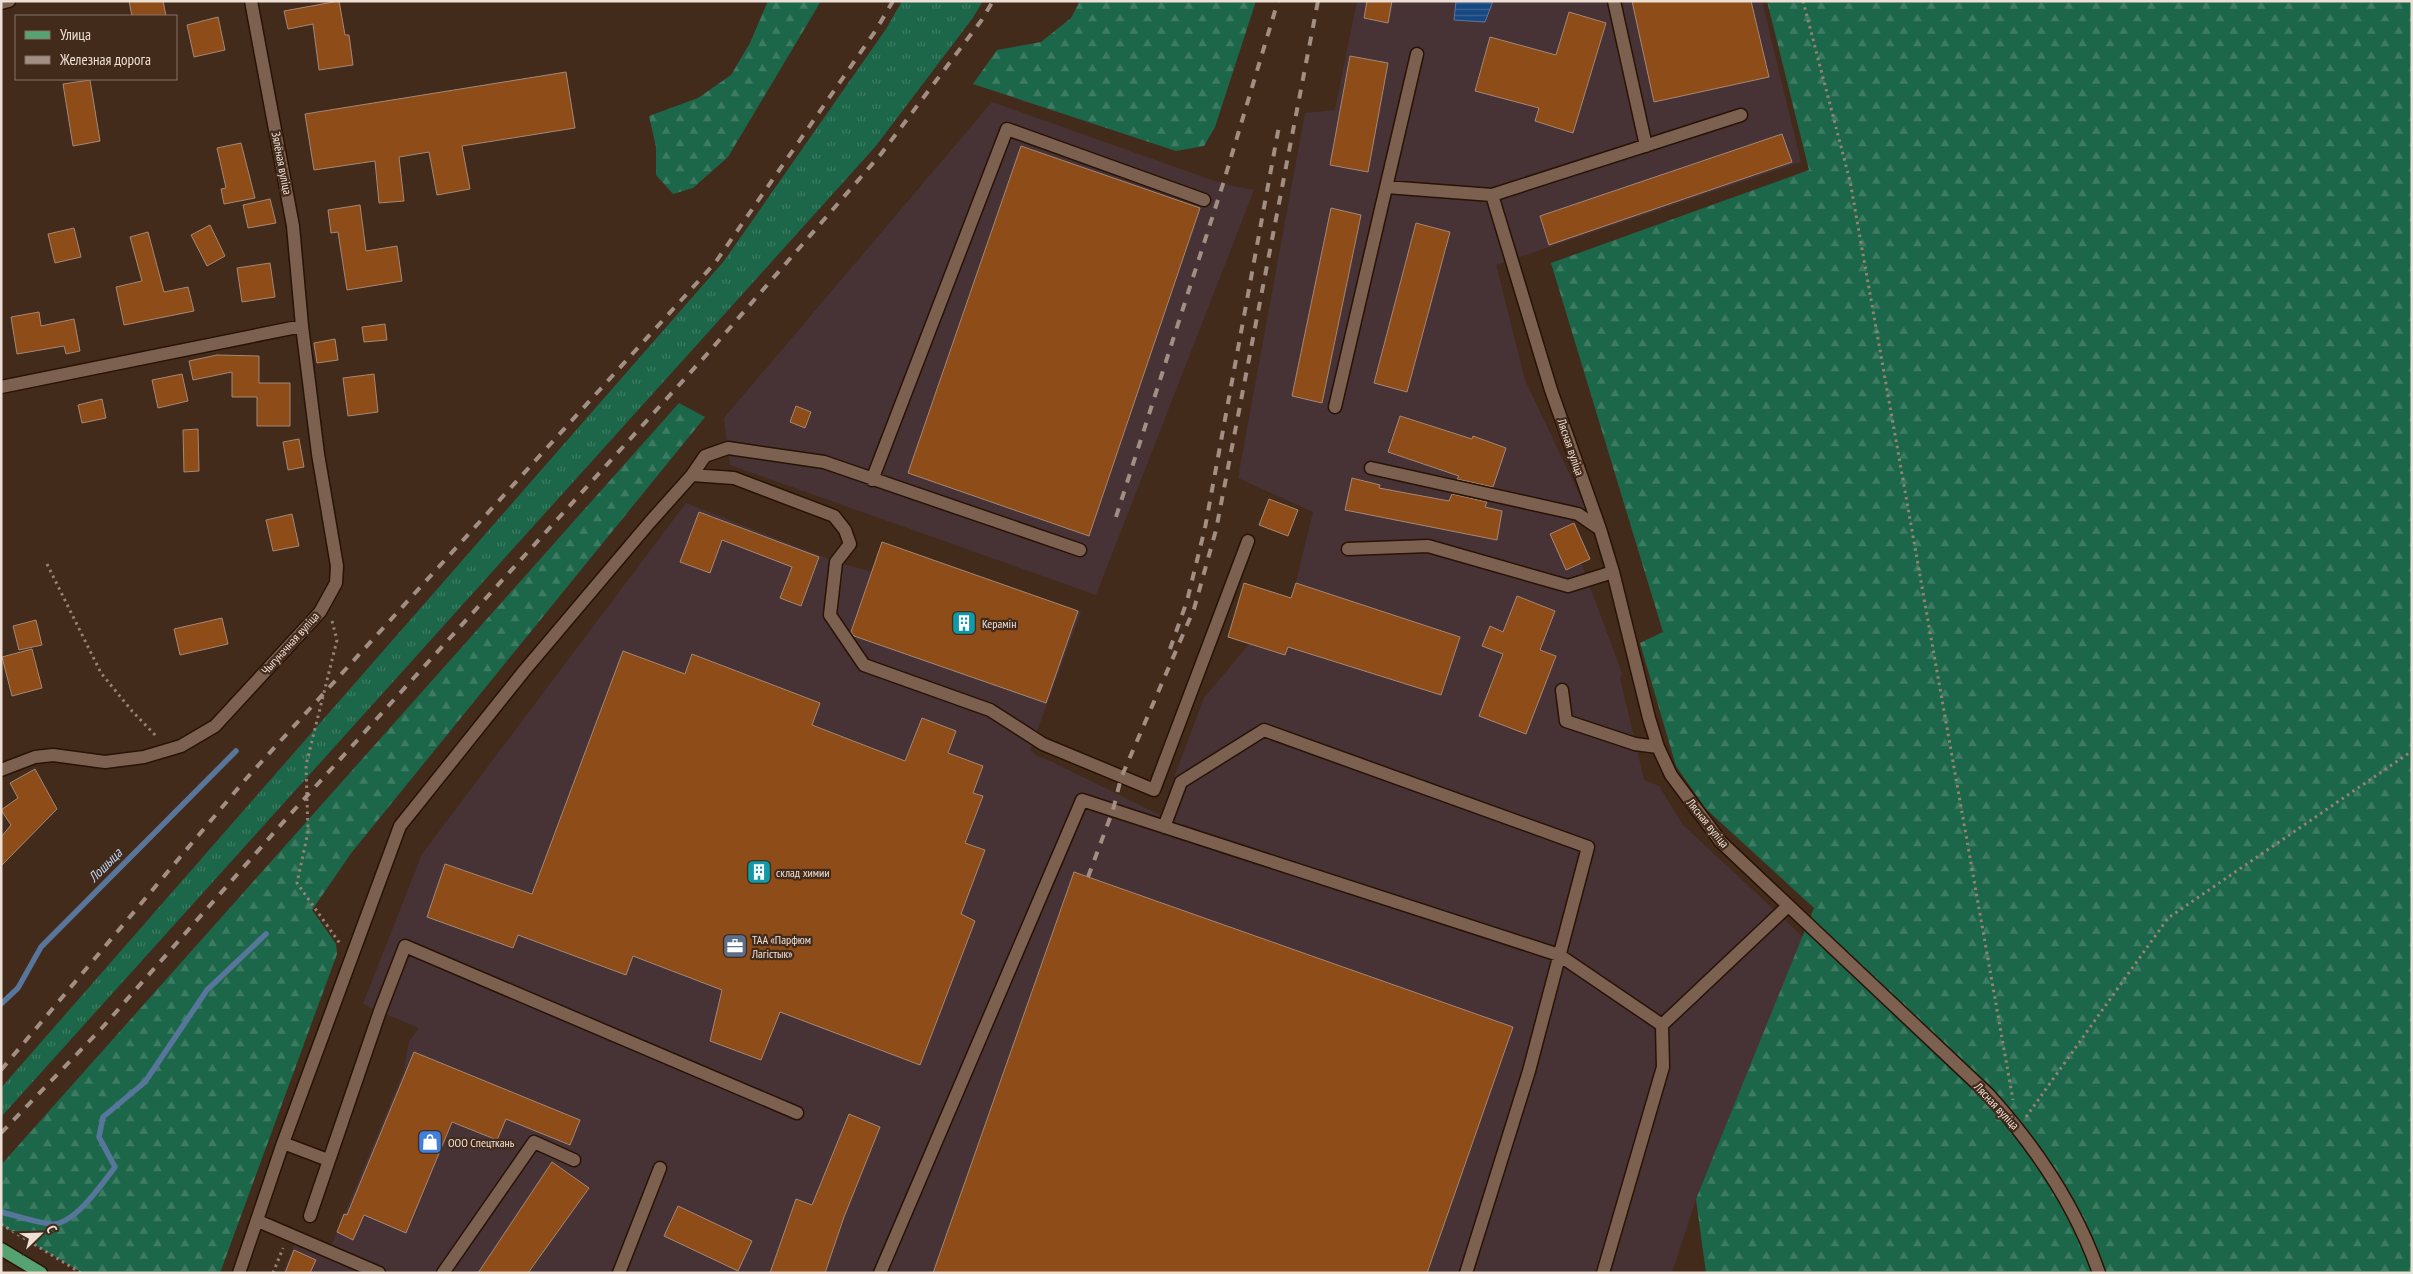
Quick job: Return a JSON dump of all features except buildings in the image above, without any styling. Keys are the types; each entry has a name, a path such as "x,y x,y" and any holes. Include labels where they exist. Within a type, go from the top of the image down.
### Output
{"main road":[{"path":"1,1249 41,1273"}],"street":[{"path":"1,3 9,1"},
{"name":"Зялёная вуліца","path":"252,1 293,226 302,326"},
{"path":"1614,1 1646,146"},
{"path":"1335,407 1417,54"},
{"path":"1386,187 1492,195 1741,115"},
{"path":"872,480 1006,129 1204,200"},
{"name":"Лясная вуліца","path":"1492,195 1551,390 1600,529 1613,572 1658,747 1671,775 1721,842 1988,1094 2018,1127 2050,1175 2074,1216 2099,1273"},
{"path":"1,387 302,326"},
{"name":"Чыгуначная вуліца","path":"1,770 35,757 53,755 105,762 144,757 181,746 214,726 320,612 336,583 337,566 318,454 302,326"},
{"path":"239,1273 283,1143 400,826 524,671 692,475 705,456 728,448 824,462 1080,550"},
{"path":"1371,468 1578,514 1600,529"},
{"path":"692,475 734,478 834,516 845,530 850,544 836,562 830,615 864,665 990,710 1043,744 1154,790 1248,541"},
{"path":"1348,549 1428,546 1568,586 1613,572"},
{"path":"1562,690 1566,721 1635,744 1658,747"},
{"path":"1164,826 1181,782 1264,730 1588,847 1529,1070 1466,1273"},
{"path":"880,1273 1082,800 1559,955 1662,1025"},
{"path":"1603,1273 1663,1067 1662,1025 1788,906"},
{"path":"310,1216 328,1160 405,946 797,1113"},
{"path":"443,1273 534,1142 574,1160"},
{"path":"283,1143 328,1160"},
{"path":"619,1273 660,1168"},
{"path":"258,1221 379,1273"}],"path":[{"path":"1804,1 1850,181 2018,1127"},
{"path":"47,564 102,673 132,712 170,749"},
{"path":"326,601 337,640 306,765 308,832 297,883 350,958"},
{"path":"2018,1127 2168,918 2412,751"},
{"path":"1,1224 81,1273"},
{"path":"273,1273 289,1234"}],"shaded area":[{"path":"1357,1 1762,1 1801,162 1496,265 1525,380 1587,511 1569,517 1572,524 1575,524 1590,559 1581,563 1622,673 1620,678 1644,780 1659,786 1683,825 1803,937 1696,1199 1672,1273 283,1273 295,1244 327,1256 404,1071 409,1041 419,1028 363,1004 422,854 686,503 836,562 872,572 882,542 1081,612 1030,750 1038,757 1046,759 1160,815 1204,698 1249,644 1285,655 1288,647 1285,611 1295,586 1313,512 1238,478 1305,113 1335,110"},
{"path":"992,102 1223,184 1254,190 1096,595 730,465 724,418"}],"green space":[{"path":"768,1 821,1 728,157 693,188 673,194 656,175 656,147 649,116 698,98 731,75 750,43"},
{"path":"902,1 983,1 972,19 875,147 1,1117 1,1088 724,261 886,29"},
{"path":"1080,1 1256,1 1215,127 1204,146 1176,151 973,84 997,50 1041,42 1071,18"},
{"path":"1767,1 2412,1 2412,1273 1706,1273 1696,1199 1814,908 1706,809 1676,766 1640,643 1663,632 1551,263 1809,170"},
{"path":"679,403 705,417 352,852 312,910 336,944 337,954 220,1273 83,1273 1,1225 1,1165"}],"water":[{"path":"1456,1 1493,1 1485,22 1454,20"}],"waterway":[{"name":"Лошыца","path":"1,1004 18,988 41,947 236,751"},
{"path":"1,1212 50,1224 68,1219 87,1203 115,1167 99,1137 103,1117 145,1082 207,990 266,934"}],"railway":[{"path":"1,1070 245,780 715,263 876,30 893,1"},
{"path":"1,1133 101,1029 286,819 708,353 881,154 981,21 993,1"},
{"path":"1116,517 1223,184 1278,1"},
{"path":"1088,877 1113,810 1121,778 1194,609 1216,530 1318,1"},
{"path":"1170,649 1187,601 1205,528 1279,126"}],"place":[{"name":"Керамін","path":"964,623"},
{"name":"склад химии","path":"759,872"},
{"name":"ТАА «Парфюм Лагістык»","path":"735,946"},
{"name":"ООО Спецткань","path":"430,1142"}]}
